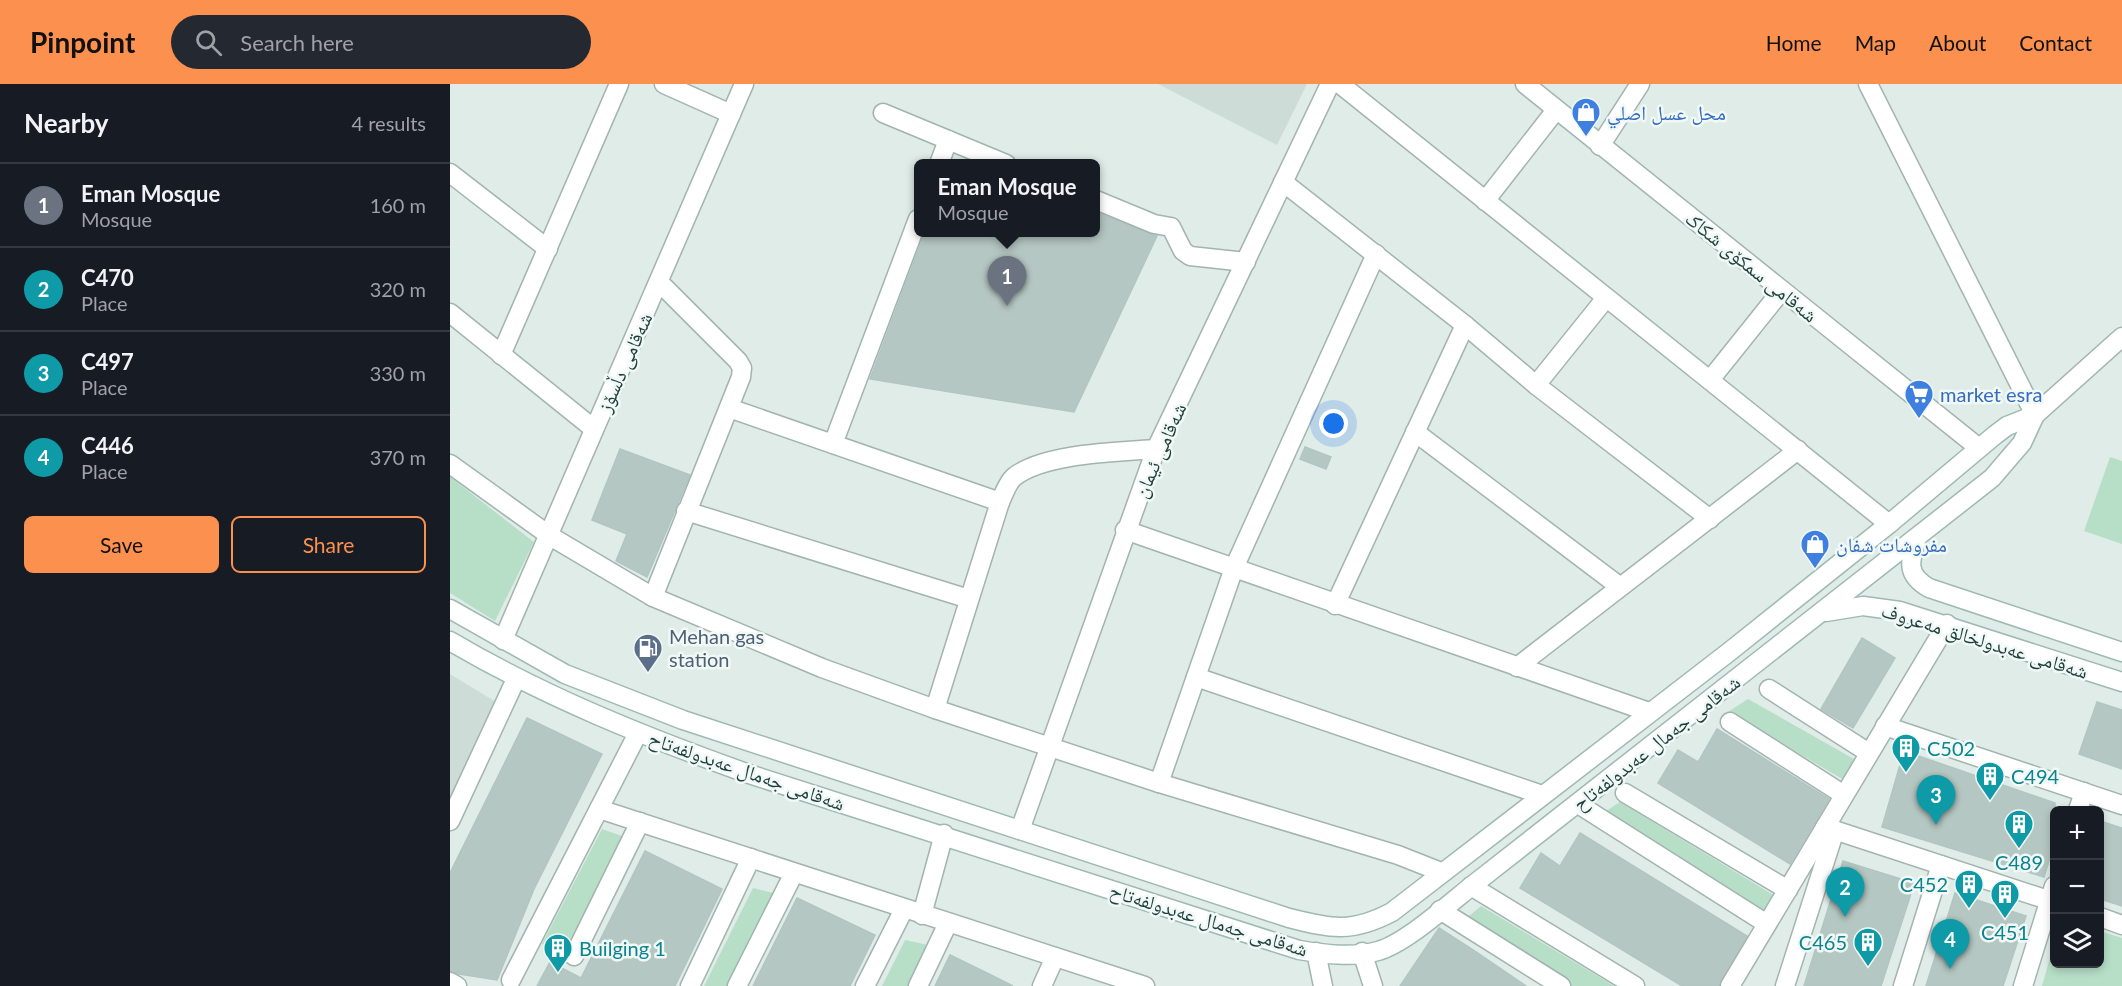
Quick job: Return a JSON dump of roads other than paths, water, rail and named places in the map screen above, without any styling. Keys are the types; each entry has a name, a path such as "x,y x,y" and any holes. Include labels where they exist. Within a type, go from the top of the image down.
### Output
{"street":[{"path":"501,355 618,84"},
{"path":"664,84 731,114"},
{"name":"شەقامی دڵسۆز","path":"503,640 744,84"},
{"name":"شەقامی ئیمان","path":"1020,830 1125,530 1156,449 1330,84"},
{"path":"1340,84 1889,524"},
{"name":"شەقامی سمکۆی شکاک","path":"1525,84 1979,448"},
{"path":"1600,146 1640,84"},
{"path":"1868,84 2034,415"},
{"path":"1485,201 1556,110"},
{"path":"883,113 994,159"},
{"path":"941,159 948,140"},
{"path":"450,172 548,249"},
{"path":"1283,182 1465,325 1536,385 1710,519"},
{"path":"1100,202 1154,224 1171,227 1183,251 1190,256 1246,262"},
{"path":"833,444 914,230"},
{"path":"1159,783 1234,567 1376,254"},
{"path":"653,597 729,408 741,377 742,368 738,361 659,282"},
{"path":"1710,380 1782,290"},
{"path":"1536,385 1606,298"},
{"path":"450,313 594,429"},
{"path":"1335,605 1465,325"},
{"name":"شەقامی جەمال عەبدولفەتاح","path":"450,609 565,674 683,720 1289,918 1334,929 1354,927 1392,912 1728,652 1889,524 2007,426 2034,415 2122,338"},
{"path":"729,408 1000,502"},
{"name":"شەقامی جەمال عەبدولفەتاح","path":"450,641 516,679 638,733 750,774 944,834 1292,947 1316,952 1362,952 1383,949 1440,910 1917,538 2003,468 2022,443 2034,415"},
{"path":"1415,432 1619,586"},
{"path":"935,709 1000,502 1011,479 1035,467 1082,455 1156,449"},
{"path":"1517,667 1798,450"},
{"path":"450,464 550,536 653,597 822,668 935,709 1159,783 1398,855 1441,872"},
{"path":"686,511 969,599"},
{"path":"1125,530 1234,567 1335,605 1649,712"},
{"name":"شەقامی عەبدولخالق مەعروف","path":"1917,538 1911,561 1913,572 1917,581 1929,588 2122,652"},
{"name":"شەقامی عەبدولخالق مەعروف","path":"1813,618 1830,609 1863,606 1900,611 1947,624 2122,682"},
{"path":"1785,986 1830,829 1844,795 1947,624"},
{"path":"1728,652 1745,672"},
{"path":"1196,677 1542,795"},
{"path":"450,821 516,679"},
{"path":"1769,689 1869,753"},
{"path":"1730,722 1844,795"},
{"path":"1885,726 2122,804"},
{"path":"511,980 638,733"},
{"path":"2079,806 2084,792"},
{"path":"1625,793 1788,890"},
{"path":"1578,804 1767,924"},
{"path":"599,809 1055,957 1097,979 1145,986"},
{"path":"574,956 640,822"},
{"path":"1730,986 1788,890 1830,829"},
{"path":"1830,829 1941,865 2050,895"},
{"path":"922,915 944,834"},
{"path":"690,986 751,858"},
{"path":"1903,986 1941,865"},
{"path":"737,986 794,873"},
{"path":"1471,886 1635,986"},
{"path":"2023,986 2050,905"},
{"path":"865,986 904,909"},
{"path":"1440,910 1561,986"},
{"path":"2104,918 2122,925"},
{"path":"918,986 948,923"},
{"path":"1316,952 1323,986"},
{"path":"1362,952 1373,986"},
{"path":"1042,986 1055,957"},
{"path":"450,982 457,986"}],"place":[{"name":"محل عسل اصلي","path":"1586,138"},
{"name":"Eman Mosque","path":"1007,306"},
{"name":"market esra","path":"1919,420"},
{"name":"مفروشات شفان","path":"1815,570"},
{"name":"Mehan gas station","path":"648,674"},
{"name":"C502","path":"1906,774"},
{"name":"C494","path":"1990,802"},
{"name":"C497","path":"1936,825"},
{"name":"C489","path":"2019,850"},
{"name":"C452","path":"1969,910"},
{"name":"C470","path":"1845,917"},
{"name":"C451","path":"2005,920"},
{"name":"C465","path":"1868,968"},
{"name":"C446","path":"1950,969"},
{"name":"Builging 1","path":"558,974"}]}
